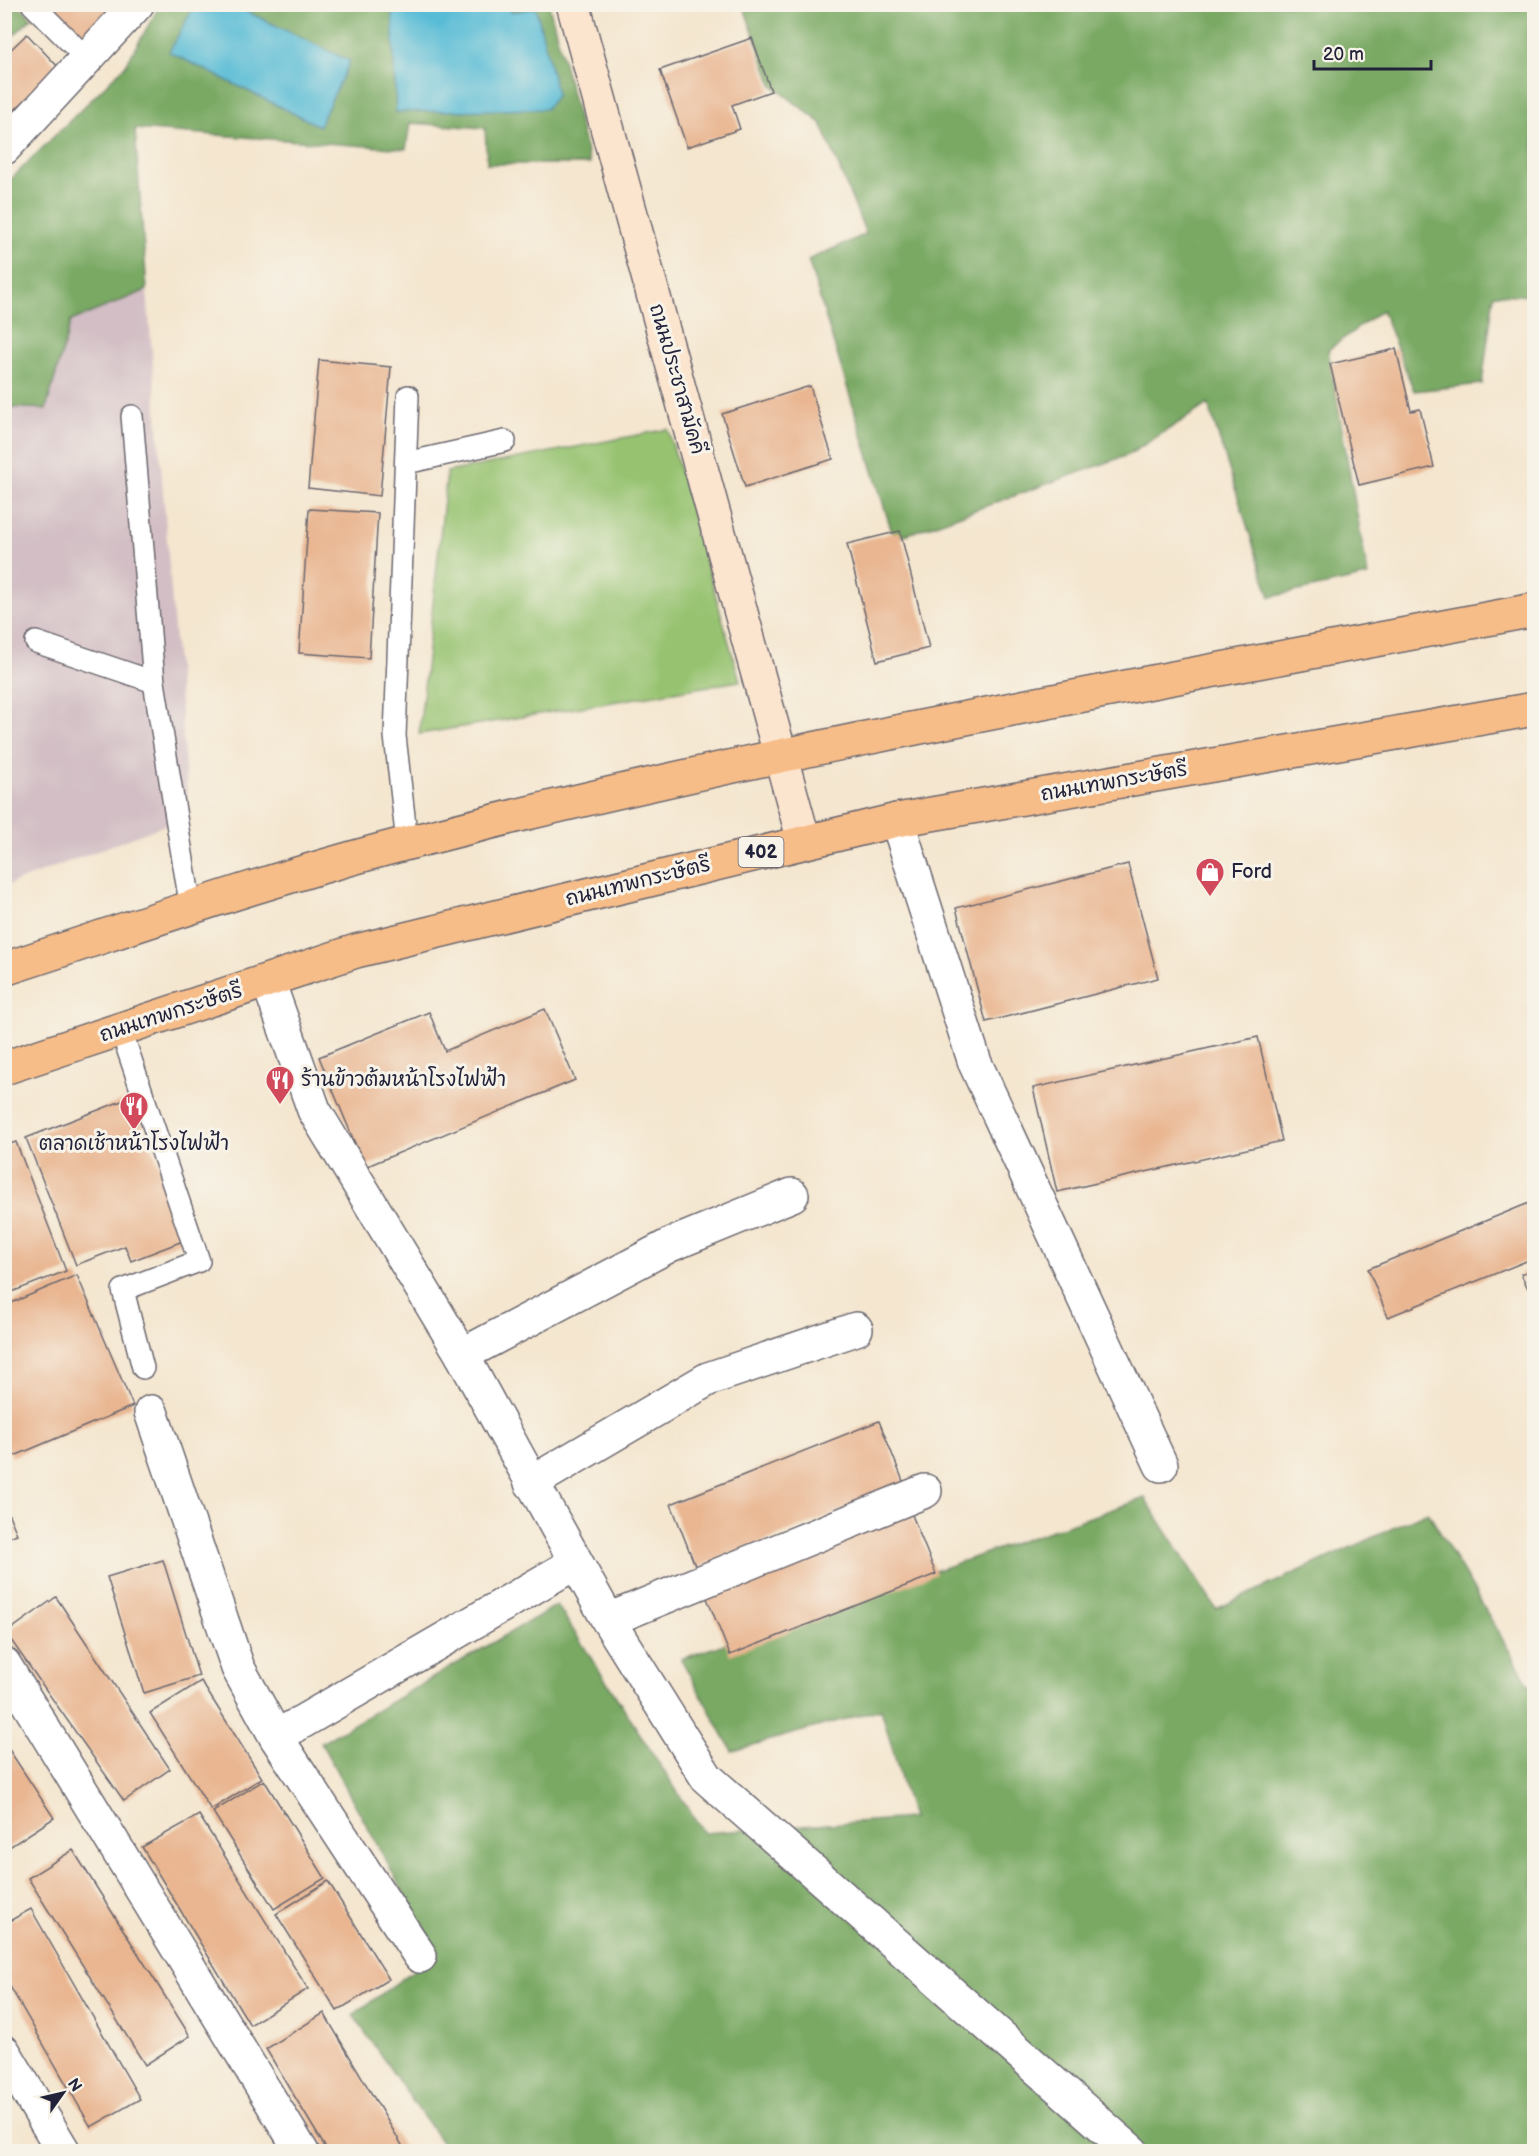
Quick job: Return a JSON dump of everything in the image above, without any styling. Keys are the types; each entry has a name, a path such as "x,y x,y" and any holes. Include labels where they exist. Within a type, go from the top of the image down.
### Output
{"main road":[{"path":"4,969 319,867 408,843 782,754 1534,610"},
{"name":"ถนนเทพกระษัตรี","path":"4,1068 356,951 804,841 897,820 1534,709"}],"street":[{"path":"4,148 137,4"},
{"name":"ถนนประชาสามัคคี","path":"573,4 782,754 804,841"},
{"path":"897,820 975,1063 1161,1465"},
{"path":"268,981 314,1110 462,1355 608,1620 706,1778 1132,2151"},
{"path":"462,1355 670,1245 792,1195"},
{"path":"531,1483 708,1379 856,1329"},
{"path":"152,1412 238,1668 276,1737 420,1956"},
{"path":"608,1620 925,1491"},
{"path":"276,1737 575,1563"},
{"path":"4,1664 302,2151"},
{"path":"4,2052 64,2151"}],"lane":[{"path":"32,4 87,59"},
{"path":"408,396 395,736 408,843"},
{"path":"132,416 154,682 190,909"},
{"path":"406,463 505,441"},
{"path":"36,642 154,682"},
{"path":"121,1030 199,1261 123,1290 143,1368"}],"shaded area":[{"path":"147,290 189,816 5,886 5,407 46,409 71,321"}],"green space":[{"path":"4,5 18,5 32,18 13,36 5,27"},
{"path":"160,5 549,5 590,164 487,164 485,128 410,123 406,149 135,129 147,290 71,321 46,409 5,407 5,185 125,66"},
{"path":"743,5 1534,5 1534,296 1494,294 1482,384 1414,391 1382,310 1328,350 1368,576 1270,597 1208,404 1128,455 894,539 808,260 866,234 821,123 772,85"},
{"path":"668,429 740,681 419,734 447,472"},
{"path":"1145,1498 1216,1609 1428,1512 1534,1693 1534,2151 447,2151 353,2015 437,1953 321,1743 557,1605 704,1833 912,1818 881,1709 732,1751 681,1659"}],"water":[{"path":"195,5 233,5 350,61 319,126 169,52"},
{"path":"392,5 510,5 511,12 536,8 557,94 546,109 396,112"}],"building":[{"path":"39,4 126,4 84,48"},
{"path":"27,34 59,68 4,120 4,56"},
{"path":"752,38 771,91 732,105 740,129 687,147 660,70"},
{"path":"1396,349 1411,411 1420,409 1434,467 1359,485 1330,364"},
{"path":"319,360 391,367 380,496 308,488"},
{"path":"810,386 833,459 745,487 722,414"},
{"path":"309,509 378,513 369,658 299,653"},
{"path":"900,531 929,648 877,661 847,544"},
{"path":"1128,864 1158,978 986,1022 956,908"},
{"path":"545,1009 575,1080 365,1167 319,1057 429,1012 445,1051"},
{"path":"1258,1037 1282,1141 1057,1192 1033,1088"},
{"path":"132,1097 188,1239 131,1261 125,1246 76,1265 26,1138"},
{"path":"16,1142 66,1271 4,1295 4,1146"},
{"path":"1534,1201 1534,1258 1388,1317 1368,1269"},
{"path":"1534,1268 1534,1301 1521,1274"},
{"path":"77,1275 133,1406 12,1457 4,1438 4,1306"},
{"path":"879,1421 905,1486 696,1568 671,1504"},
{"path":"4,1503 17,1534 4,1539"},
{"path":"910,1510 936,1574 730,1655 704,1591"},
{"path":"163,1560 199,1676 144,1693 107,1577"},
{"path":"56,1597 170,1769 124,1801 6,1633"},
{"path":"201,1681 262,1778 211,1810 150,1713"},
{"path":"4,1742 54,1818 8,1848 4,1842"},
{"path":"264,1780 325,1878 274,1909 213,1812"},
{"path":"199,1815 308,1989 250,2025 142,1847"},
{"path":"73,1850 190,2036 145,2065 28,1878"},
{"path":"328,1881 389,1979 337,2011 276,1914"},
{"path":"31,1909 140,2099 91,2127 4,1976 4,1924"},
{"path":"324,2013 406,2152 328,2152 266,2049"}],"place":[{"name":"Ford","path":"1210,898"},
{"name":"ร้านข้าวต้มหน้าโรงไฟฟ้า","path":"280,1106"},
{"name":"ตลาดเช้าหน้าโรงไฟฟ้า","path":"134,1132"}]}
